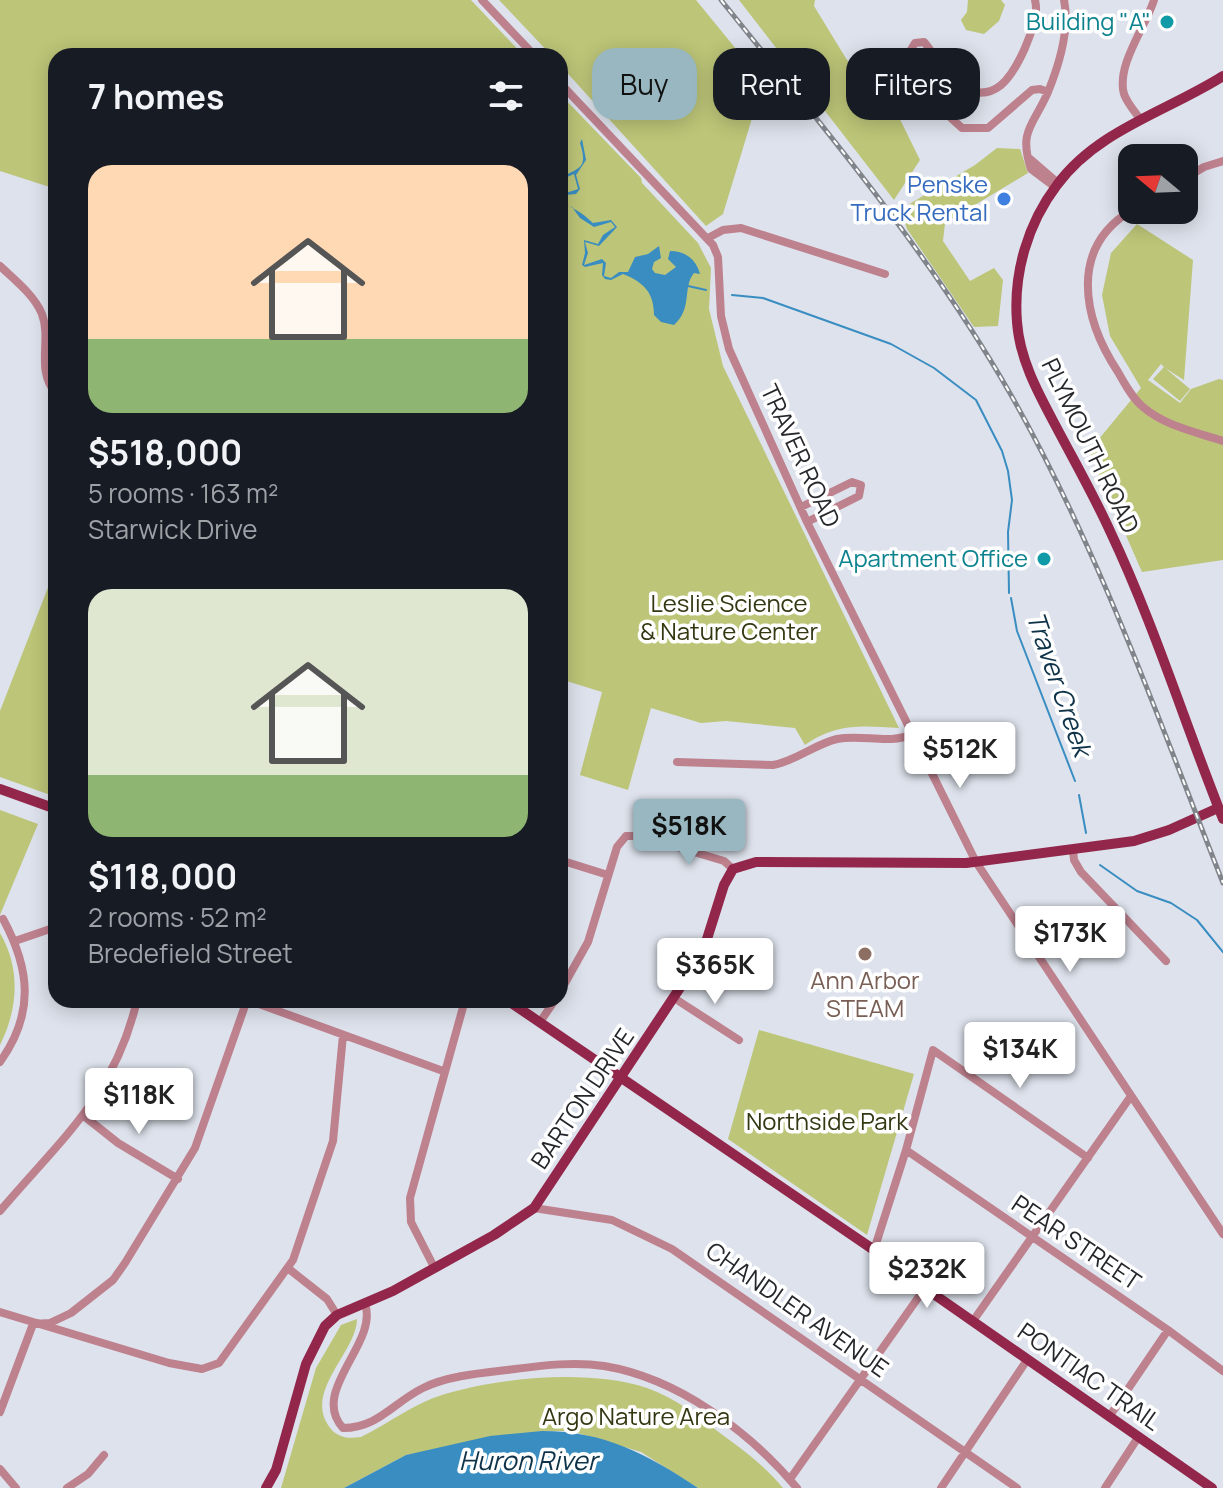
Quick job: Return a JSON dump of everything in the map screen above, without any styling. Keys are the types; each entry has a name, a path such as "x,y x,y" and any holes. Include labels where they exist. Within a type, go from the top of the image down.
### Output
{"main road":[{"name":"PLYMOUTH ROAD","path":"1223,76 1103,141 1056,185 1037,218 1021,262 1016,311 1022,351 1040,395 1116,543 1223,819"},
{"path":"0,789 48,806"},
{"path":"733,869 756,862 976,862 1105,846 1152,836 1218,808"},
{"name":"BARTON DRIVE","path":"337,1315 365,1304 494,1235 534,1208 701,953 724,885 733,869"},
{"name":"PONTIAC TRAIL","path":"519,1008 874,1250 1212,1488"},
{"path":"266,1488 276,1470 306,1364 321,1332 337,1315"}],"street":[{"path":"482,0 527,48"},
{"path":"1035,0 1034,27 1011,76 1001,87 988,92 961,87 951,80 924,42 915,43 910,51 938,92 951,118 962,128 988,128 1032,90 1048,92"},
{"path":"1056,185 1031,169 1026,141 1028,127 1048,92 1064,37 1064,0"},
{"path":"1141,120 1127,100 1122,84 1137,34 1148,20 1154,0"},
{"name":"TRAVER ROAD","path":"568,91 708,238 718,257 719,298 729,349 807,522 976,862 1223,1234"},
{"path":"1198,171 1223,161"},
{"path":"1118,218 1098,240 1089,274 1087,296 1095,330 1111,361 1143,407 1165,421 1223,441"},
{"path":"708,238 723,230 741,228 885,274"},
{"path":"0,266 31,297 42,314 46,330 44,367 48,380"},
{"path":"801,507 852,482 861,485 859,496 807,522"},
{"path":"677,762 773,765 786,763 840,739 897,740 913,734"},
{"path":"568,978 588,942 619,842 626,836 633,835 724,861 733,869"},
{"path":"1073,850 1074,860 1081,872 1166,961"},
{"path":"568,862 608,875"},
{"path":"0,1062 14,1039 24,1006 24,973 15,941 3,919"},
{"path":"15,941 48,930"},
{"path":"674,998 739,1040"},
{"path":"0,1211 84,1116 120,1055 135,1008"},
{"path":"33,1324 60,1320 113,1280 178,1179 202,1131 245,1008"},
{"path":"270,1008 443,1071"},
{"path":"434,1267 415,1233 409,1212 443,1071 463,1008"},
{"path":"540,1022 550,1008"},
{"path":"0,1312 143,1356 207,1368 219,1363 289,1269 333,1141 343,1035"},
{"path":"874,1250 933,1050 1088,1158"},
{"path":"973,1321 1131,1096"},
{"path":"84,1116 118,1143 178,1179"},
{"name":"PEAR STREET","path":"906,1150 1223,1371"},
{"name":"CHANDLER AVENUE","path":"534,1208 612,1220 672,1249 1017,1488"},
{"path":"289,1269 327,1299 337,1315"},
{"path":"790,1479 925,1288"},
{"path":"365,1304 369,1315 366,1328 337,1390 336,1421 343,1428 374,1422 423,1388 446,1381 556,1364 601,1366 653,1380 691,1398 741,1434 797,1488"},
{"path":"0,1412 33,1324"},
{"path":"1109,1417 1168,1330"},
{"path":"941,1488 1027,1360"},
{"path":"1105,1488 1139,1436"},
{"path":"67,1488 88,1474 104,1455"},
{"path":"0,1469 16,1488"}],"green space":[{"path":"0,0 471,0 516,48 48,48 48,186 0,171"},
{"path":"499,0 696,0 735,48 713,48 713,120 751,120 723,214 706,226 610,120 697,120 697,48 592,48 592,100 568,74 568,48 544,48"},
{"path":"739,0 815,0 814,6 846,58 846,120 900,120 920,160 894,200 830,117 830,48 776,48"},
{"path":"968,0 1001,0 1005,5 999,21 984,34 966,30 961,20 967,12"},
{"name":"Leslie Science & Nature Center","path":"568,102 698,243 711,268 709,309 723,366 899,728 839,729 805,745 795,728 726,721 701,723 651,708 628,790 580,775 602,692 568,681"},
{"path":"997,148 1020,149 1028,173 945,223 943,241 970,281 994,268 1003,280 998,326 974,327 907,229 901,209 975,165"},
{"path":"1137,224 1193,260 1184,380 1165,368 1190,389 1180,401 1153,379 1164,367 1161,364 1148,380 1180,403 1191,389 1223,380 1223,560 1142,572 1089,451 1141,388 1110,336 1102,295 1111,253"},
{"path":"48,588 48,794 0,777 0,711"},
{"path":"0,810 38,824 0,915"},
{"path":"0,933 11,961 15,989 11,1017 0,1045"},
{"name":"Northside Park","path":"759,1030 914,1074 867,1235 728,1139"},
{"name":"Argo Nature Area","path":"357,1319 355,1331 323,1398 323,1412 328,1425 339,1435 361,1437 421,1404 465,1389 516,1380 599,1379 647,1388 678,1403 748,1454 783,1488 698,1488 641,1452 571,1431 542,1431 406,1455 344,1488 281,1488 316,1368 341,1325"}],"water":[{"path":"582,139 586,160 576,175 580,189 576,194 568,195 578,189 574,174 568,177 568,174 582,163"},
{"path":"573,208 593,223 611,220 617,227 599,246 585,242 588,253 584,265 602,259 606,263 604,276 611,278 619,272 628,272 635,257 648,254 659,246 661,258 654,262 652,269 655,273 665,275 676,267 668,259 670,251 685,254 693,260 700,274 694,273 690,279 686,305 674,325 661,322 654,315 649,294 636,281 623,274 611,280 605,279 602,275 603,263 585,267 582,265 584,240 598,244 603,235 615,227 611,222 594,227 580,218"},
{"name":"Huron River","path":"542,1431 605,1440 643,1455 698,1488 344,1488 406,1455 490,1436"}],"waterway":[{"name":"Traver Creek","path":"688,286 706,290"},
{"name":"Traver Creek","path":"732,295 763,298 891,344 934,368 976,400 1002,451 1008,471 1012,500 1008,532 1009,593"},
{"name":"Traver Creek","path":"1011,598 1017,631 1075,781"},
{"name":"Traver Creek","path":"1079,795 1086,833"},
{"name":"Traver Creek","path":"1100,865 1137,891 1171,903 1197,920 1223,952"}],"railway":[{"path":"721,0 911,241 1011,395 1100,574 1223,883"}],"place":[{"name":"Building \"A\"","path":"1167,22"},
{"name":"Penske Truck Rental","path":"1004,199"},
{"name":"Apartment Office","path":"1044,559"},
{"name":"Ann Arbor STEAM","path":"865,954"}]}
